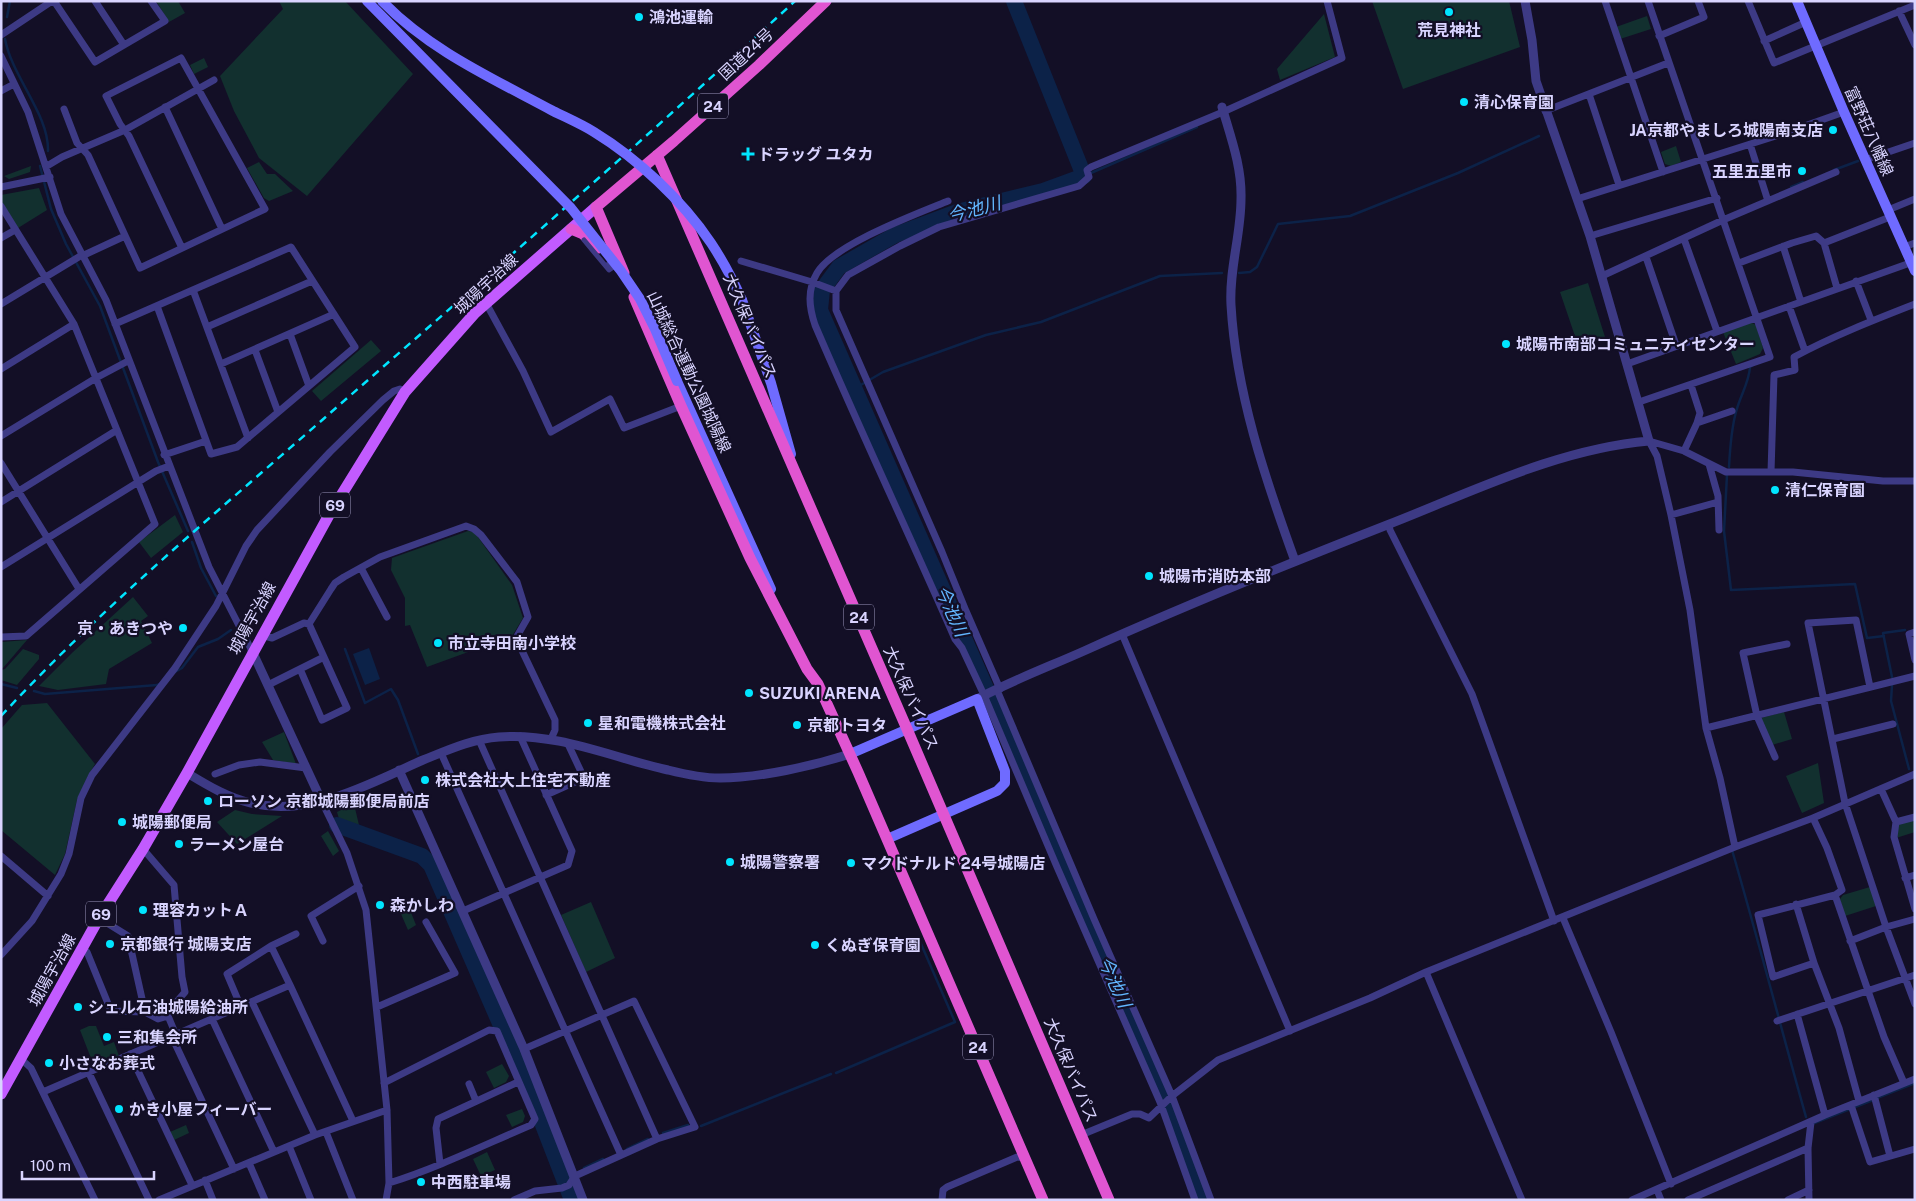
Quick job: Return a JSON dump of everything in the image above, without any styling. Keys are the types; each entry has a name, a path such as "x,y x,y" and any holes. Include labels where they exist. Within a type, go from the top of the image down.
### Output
{"highway":[{"name":"国道24号","path":"596,207 759,65 826,1"},
{"name":"大久保バイパス","path":"657,155 908,729 1109,1200"},
{"name":"24","path":"596,207 681,406 750,558 807,668 818,684 850,754 1044,1200"},
{"path":"577,229 596,244 612,263 636,300"}],"main road":[{"name":"山城総合運動公園城陽線","path":"367,1 571,208 621,270 640,299 655,329 756,552 791,636"},
{"path":"382,1 409,27 425,39 508,87 594,132 628,156 659,183 688,214 711,242 728,270 742,300 771,383 800,484"},
{"name":"富野荘八幡線","path":"1797,1 1913,267"},
{"name":"城陽宇治線","path":"1,1094 99,918 143,849 338,500 405,392 475,313 577,229 596,207"},
{"path":"850,754 981,697 1005,771 1005,782 998,792 887,839"}],"street":[{"path":"1,35 53,1 95,62 165,21 151,1"},
{"path":"96,1 124,45"},
{"path":"1211,1200 1171,1097 997,689 942,552 836,310 836,291 848,275 939,227 1079,186 1091,167 1342,58 1327,1"},
{"path":"1525,1 1532,40 1536,81 1590,236 1649,441 1657,456 1690,610 1706,728 1720,778 1735,847"},
{"path":"1605,1 1663,172"},
{"path":"1639,402 1770,357 1648,1"},
{"path":"1659,36 1704,17 1698,1"},
{"path":"1748,1 1774,63 1915,4"},
{"path":"1899,11 1915,46"},
{"path":"1764,42 1806,22"},
{"path":"1,56 28,112 47,166 45,178 78,257 106,300 126,362 164,455 163,469 196,531 209,568 252,651 347,853 359,886 366,910 387,1110 389,1183 386,1200"},
{"path":"64,109 77,143 88,155 140,268 265,209 181,58 106,96 125,130 182,248"},
{"path":"1546,111 1668,63"},
{"path":"47,166 62,157 125,130 214,80"},
{"path":"1,91 14,84"},
{"path":"1589,94 1619,184"},
{"path":"165,107 222,229"},
{"path":"1222,110 1238,162 1240,178 1241,200 1238,237 1232,266 1230,304 1238,375 1251,425 1295,561"},
{"path":"1577,199 1844,112"},
{"path":"1865,160 1915,143"},
{"path":"1750,144 1768,201"},
{"path":"1602,276 1723,220 1836,172"},
{"path":"2,186 45,178"},
{"path":"1590,236 1716,198"},
{"path":"1824,243 1889,214 1915,199"},
{"path":"948,201 884,228 828,258 822,265 812,285 810,309 814,325 955,640 962,648 981,697 1162,1107 1195,1200"},
{"path":"1,206 74,324 155,524 26,636 1,637"},
{"path":"577,229 612,268 609,270 584,240"},
{"path":"1,238 16,230"},
{"path":"1,304 78,257 125,236"},
{"path":"1739,263 1816,236 1824,243 1837,288"},
{"path":"1684,239 1717,330"},
{"path":"1904,247 1915,243"},
{"path":"1783,246 1801,302"},
{"path":"115,324 291,247 355,347 248,438 237,446 211,454 157,306"},
{"path":"1646,257 1676,346"},
{"path":"741,261 812,285 836,291"},
{"path":"1627,364 1856,281 1913,267"},
{"path":"207,327 312,281"},
{"path":"1856,281 1871,320"},
{"path":"193,290 248,438"},
{"path":"486,303 523,371 551,432 610,399 624,428 681,406"},
{"path":"1772,472 1774,375 1795,370 1794,357 1823,344 1836,335 1915,304"},
{"path":"1789,306 1805,351"},
{"path":"221,364 334,314"},
{"path":"1,369 74,324"},
{"path":"290,334 309,386"},
{"path":"255,350 278,412"},
{"path":"1,436 96,378 126,362"},
{"path":"1684,451 1700,413 1691,385"},
{"path":"1,955 23,932 61,874 69,854 81,798 92,775 165,684 216,606 246,546 266,520 330,452 383,400 394,391 400,389 405,392"},
{"path":"1697,423 1732,411"},
{"path":"1,502 117,430"},
{"path":"164,455 206,441"},
{"path":"981,697 1122,634 1295,561 1506,478 1581,453 1632,442 1649,441 1684,451 1726,472 1793,472 1915,481"},
{"path":"1,463 79,589"},
{"path":"1709,464 1718,502 1719,530"},
{"path":"1,567 138,482 163,469"},
{"path":"1671,515 1718,502"},
{"path":"1389,524 1390,530 1472,694 1554,920"},
{"path":"309,624 335,583 380,557 466,526 474,529 517,582 528,616 516,638 554,720 554,730 551,739"},
{"path":"361,568 387,617"},
{"path":"1870,687 1856,620 1808,623 1845,803 1886,927 1915,1004"},
{"path":"261,635 272,638 304,623 309,624"},
{"path":"300,669 322,720 347,708 309,624"},
{"path":"1915,632 1909,634 1915,660"},
{"path":"1122,634 1290,1031"},
{"path":"1775,757 1757,716 1743,653 1787,644"},
{"path":"268,685 324,657"},
{"path":"1706,728 1915,676"},
{"path":"1832,739 1893,724"},
{"path":"463,911 568,865 572,851 520,736"},
{"path":"186,772 228,796 250,803 282,806 322,802 441,753 479,740 498,737 520,736 551,739 669,770 720,778 778,772 850,754"},
{"path":"479,740 657,1138"},
{"path":"546,795 584,778 568,744"},
{"path":"441,753 621,1155"},
{"path":"215,774 239,765 260,762 306,768"},
{"path":"400,770 524,1049 584,1200"},
{"path":"1114,1200 1081,1135 1132,1114 1140,1114 1149,1118 1171,1097 1218,1060 1426,972 1735,847 1813,818 1915,774"},
{"path":"1881,789 1896,822 1894,837 1915,909"},
{"path":"1896,822 1915,817"},
{"path":"1813,818 1827,848 1842,890 1835,895 1758,915 1773,977 1814,963"},
{"path":"143,849 174,885 185,992 169,1011 168,1016 174,1036 234,1169"},
{"path":"2,858 48,896"},
{"path":"1905,878 1915,875"},
{"path":"323,941 311,916 359,886"},
{"path":"1835,895 1884,1037 1904,1083"},
{"path":"1796,904 1814,963 1839,1028 1859,1101"},
{"path":"99,918 128,936 145,1012"},
{"path":"1562,918 1614,1041 1670,1184"},
{"path":"1850,941 1886,927 1915,919"},
{"path":"377,1007 455,973 426,922"},
{"path":"241,1007 227,974 272,946 296,934"},
{"path":"272,946 353,1121"},
{"path":"83,949 87,952 111,1011 145,1012 158,1019 168,1016"},
{"path":"1426,972 1522,1200"},
{"path":"1778,1020 1915,975"},
{"path":"43,1092 290,985"},
{"path":"514,1200 534,1191 566,1186 574,1176 657,1138 695,1127 634,1001 524,1049"},
{"path":"252,1002 315,1135"},
{"path":"1797,1014 1825,1115"},
{"path":"212,1019 274,1152"},
{"path":"384,1083 489,1030 497,1031 535,1119 530,1125 425,1172 389,1183"},
{"path":"130,1054 192,1186"},
{"path":"22,1059 31,1068 96,1200"},
{"path":"88,1071 148,1200"},
{"path":"1632,1200 1825,1115 1915,1079"},
{"path":"440,1164 436,1128 438,1119 518,1082"},
{"path":"469,1084 476,1101"},
{"path":"1874,1096 1890,1156"},
{"path":"1851,1104 1870,1162 1915,1149"},
{"path":"161,1199 315,1135 387,1110"},
{"path":"1809,1200 1808,1148 1811,1122"},
{"path":"326,1132 353,1200"},
{"path":"289,1146 311,1200"},
{"path":"1688,1200 1808,1148"},
{"path":"942,1200 943,1190 946,1187 1017,1157 1026,1158"},
{"path":"249,1163 265,1200"},
{"path":"205,1180 213,1200"},
{"path":"1657,1190 1661,1200"},
{"path":"1788,1200 1809,1190"}],"green space":[{"path":"156,1 178,1 185,13 169,22"},
{"path":"279,1 345,1 413,74 307,196 259,158 234,111 220,76 283,9"},
{"path":"1372,1 1509,1 1520,47 1403,89"},
{"path":"1324,14 1335,57 1280,80 1277,69"},
{"path":"1647,16 1651,29 1620,39 1616,27"},
{"path":"204,58 208,67 194,74 190,65"},
{"path":"1676,146 1681,162 1671,166 1665,164 1661,152"},
{"path":"259,162 267,174 275,174 293,191 269,201 264,198 247,168"},
{"path":"31,166 30,172 9,179 4,176"},
{"path":"39,188 47,210 18,228 1,201 1,195"},
{"path":"1588,283 1605,337 1578,345 1560,292"},
{"path":"1750,322 1756,325 1763,348 1760,354 1736,364 1723,332"},
{"path":"371,340 381,351 321,401 312,391"},
{"path":"175,515 183,532 151,558 139,542"},
{"path":"468,531 473,532 478,537 512,585 523,618 512,636 427,667 410,625 405,626 405,598 391,570 392,558"},
{"path":"133,597 148,616 141,621 152,643 109,669 106,684 58,690 39,686 73,652"},
{"path":"27,640 3,668 1,669 1,642"},
{"path":"23,649 39,655 39,659 17,685 1,680 1,670 5,669"},
{"path":"47,703 95,764 77,800 65,854 55,875 1,830 1,729 22,705"},
{"path":"1784,712 1792,739 1772,745 1761,718"},
{"path":"284,732 296,764 273,760 262,742"},
{"path":"1818,763 1824,803 1802,813 1786,776"},
{"path":"354,804 359,825 339,819 337,812"},
{"path":"235,810 252,814 282,816 237,844 217,822"},
{"path":"1915,819 1915,832 1896,838 1899,824"},
{"path":"328,831 339,851 333,856 321,836"},
{"path":"1870,887 1876,906 1845,916 1840,899 1843,895"},
{"path":"591,902 615,958 586,972 561,915"},
{"path":"410,910 416,925 408,930 401,914"},
{"path":"89,1026 96,1026 104,1046 114,1042 119,1056 94,1066 80,1030"},
{"path":"502,1064 509,1076 506,1082 494,1088 486,1072"},
{"path":"522,1109 525,1116 523,1122 512,1127 506,1115"},
{"path":"186,1125 189,1133 174,1140 170,1132"},
{"path":"487,1152 495,1170 481,1176 473,1159"}],"water":[{"path":"369,648 380,679 365,685 353,654"}],"waterway":[{"path":"7,17 10,1"},
{"name":"今池川","path":"1014,1 1084,176 1043,191 957,212 895,235 839,267 822,290 820,310 1164,1094 1203,1200"},
{"path":"5,39 15,67 43,123 48,151"},
{"path":"1084,176 1197,127"},
{"path":"1239,273 1250,272 1257,267 1278,224 1350,216 1458,173 1539,136"},
{"path":"1834,170 1858,161"},
{"path":"40,166 51,209 66,244 100,306 158,462 188,531"},
{"path":"1791,187 1803,182"},
{"path":"854,389 883,372 986,335 1041,322 1160,276 1222,273"},
{"path":"1729,467 1734,419 1748,379 1750,367 1752,366"},
{"path":"1727,475 1724,531 1731,590 1855,584 1867,638 1884,636"},
{"path":"192,542 201,568 216,596"},
{"path":"175,672 182,668 198,647 218,639 231,630"},
{"path":"1892,677 1883,633 1905,630"},
{"path":"345,649 365,703 391,689 398,700 418,754"},
{"path":"1,684 17,688"},
{"path":"34,691 45,694 159,684"},
{"path":"1892,685 1891,701 1909,769"},
{"path":"337,825 422,856 431,865 533,1099 572,1200"},
{"path":"1732,850 1806,1117"},
{"path":"836,1073 955,1022 918,937"},
{"path":"701,1126 831,1074"},
{"path":"1877,1098 1915,1083"},
{"path":"1855,1107 1873,1100"},
{"path":"1812,1124 1850,1109"},
{"path":"663,1133 688,1125"},
{"path":"627,1149 648,1139"},
{"path":"584,1168 603,1159"}],"railway":[{"path":"1,716 79,637 161,561 680,106 795,1"}],"place":[{"name":"荒見神社","path":"1449,12"},
{"name":"鴻池運輸","path":"639,17"},
{"name":"清心保育園","path":"1464,102"},
{"name":"JA京都やましろ城陽南支店","path":"1833,130"},
{"name":"ドラッグ ユタカ","path":"748,154"},
{"name":"五里五里市","path":"1802,171"},
{"name":"城陽市南部コミュニティセンター","path":"1506,344"},
{"name":"清仁保育園","path":"1775,490"},
{"name":"城陽市消防本部","path":"1149,576"},
{"name":"京・あきつや","path":"183,628"},
{"name":"市立寺田南小学校","path":"438,643"},
{"name":"SUZUKI ARENA","path":"749,693"},
{"name":"星和電機株式会社","path":"588,723"},
{"name":"京都トヨタ","path":"797,725"},
{"name":"株式会社大上住宅不動産","path":"425,780"},
{"name":"ローソン 京都城陽郵便局前店","path":"208,801"},
{"name":"城陽郵便局","path":"122,822"},
{"name":"ラーメン屋台","path":"179,844"},
{"name":"城陽警察署","path":"730,862"},
{"name":"マクドナルド 24号城陽店","path":"851,863"},
{"name":"森かしわ","path":"380,905"},
{"name":"理容カットＡ","path":"143,910"},
{"name":"京都銀行 城陽支店","path":"110,944"},
{"name":"くぬぎ保育園","path":"815,945"},
{"name":"シェル石油城陽給油所","path":"78,1007"},
{"name":"三和集会所","path":"107,1037"},
{"name":"小さなお葬式","path":"49,1063"},
{"name":"かき小屋フィーバー","path":"119,1109"},
{"name":"中西駐車場","path":"421,1182"}]}
